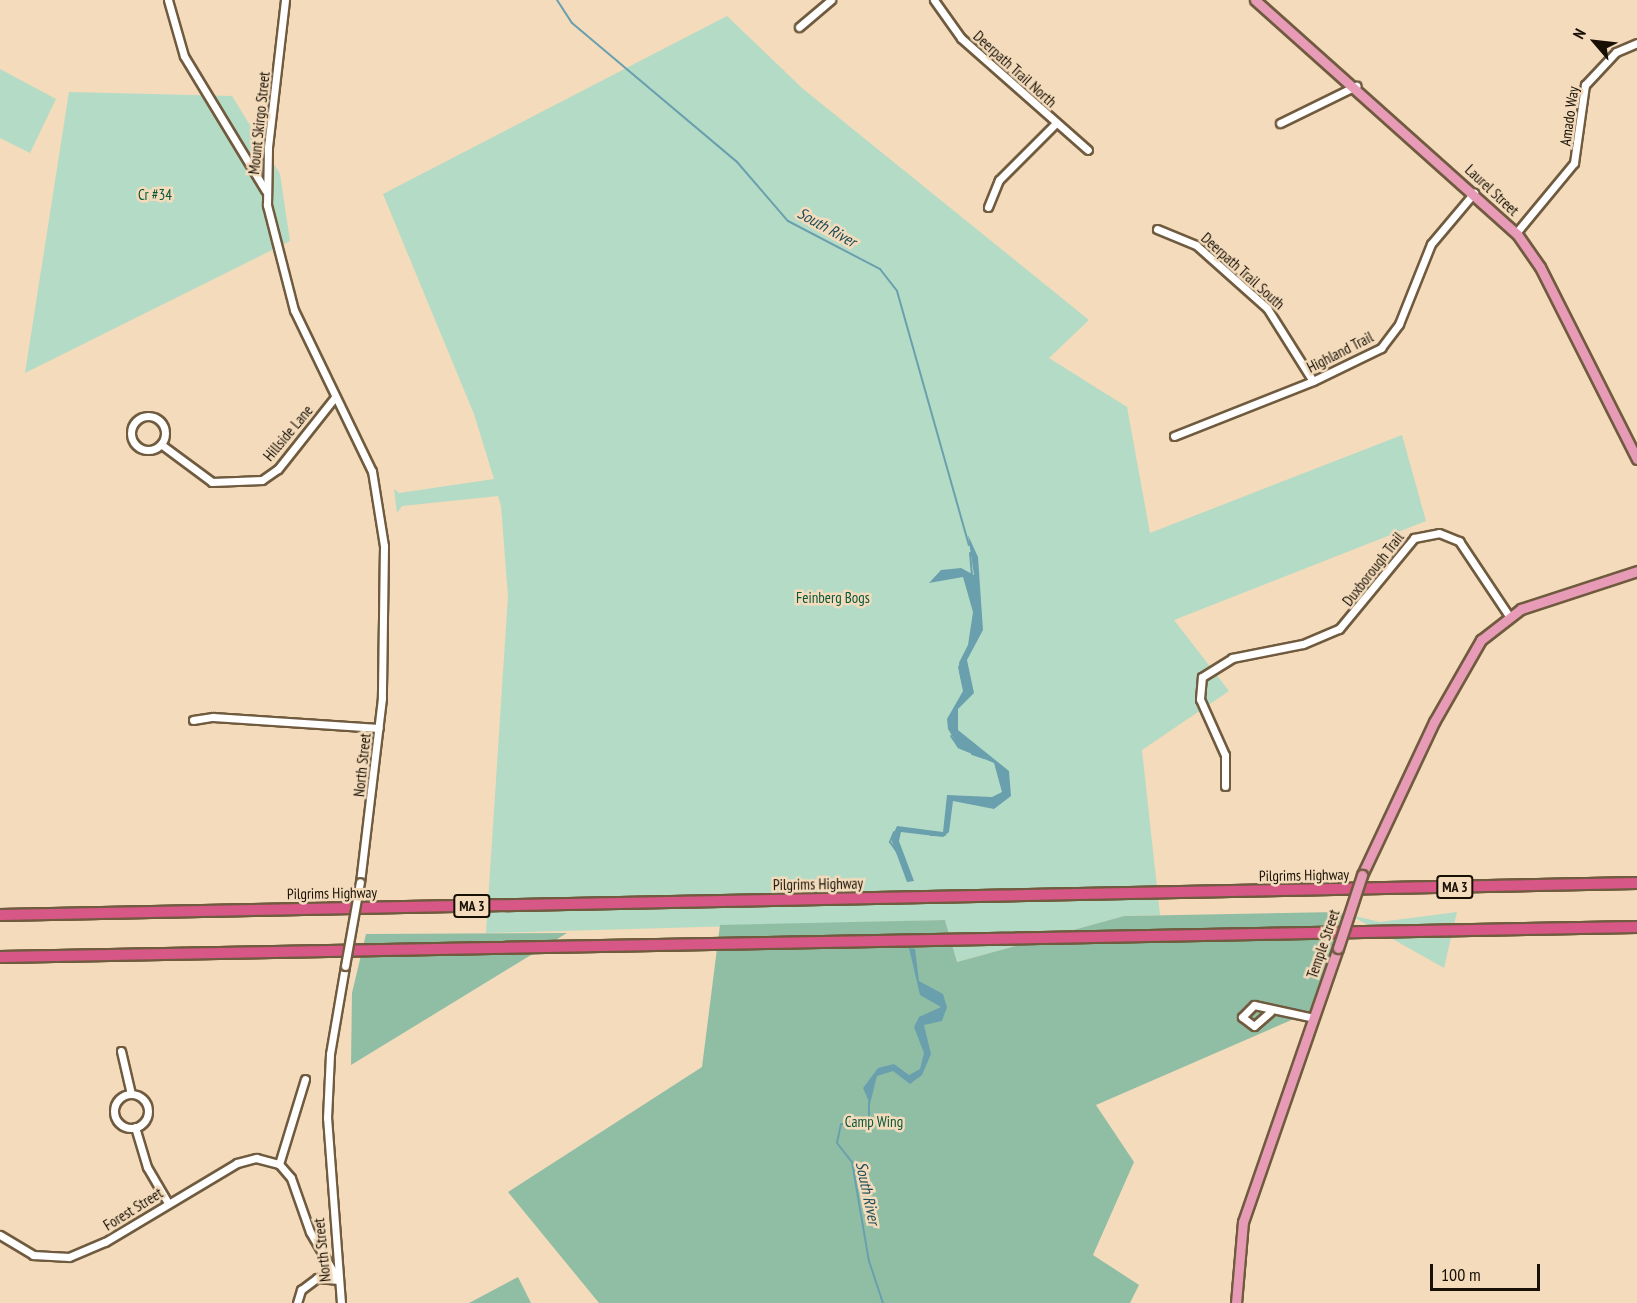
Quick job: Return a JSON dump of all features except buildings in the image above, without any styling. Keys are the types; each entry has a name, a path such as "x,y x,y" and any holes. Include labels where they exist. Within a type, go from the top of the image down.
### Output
{"highway":[{"name":"Pilgrims Highway","path":"0,915 1637,883"},
{"path":"0,957 1637,927"}],"main road":[{"name":"Laurel Street","path":"1255,0 1356,86 1516,233 1540,267 1637,459"},
{"name":"Temple Street","path":"1236,1303 1243,1222 1362,875 1462,668 1481,640 1509,616 1569,590 1637,571"}],"street":[{"path":"168,0 184,56 266,192"},
{"name":"Mount Skirgo Street","path":"277,248 266,192 285,0"},
{"path":"800,27 831,0"},
{"name":"Deerpath Trail North","path":"934,0 961,38 1088,150"},
{"name":"Amado Way","path":"1516,233 1574,163 1585,85 1616,52 1637,43"},
{"path":"1280,123 1356,86"},
{"path":"988,207 999,180 1056,123"},
{"name":"Highland Trail","path":"1174,436 1313,381 1366,357 1391,338 1431,244 1474,193"},
{"name":"Deerpath Trail South","path":"1158,228 1196,245 1268,308 1313,381"},
{"name":"North Street","path":"277,248 294,310 368,462 379,506 386,587 379,728 360,882 345,966 327,1096 341,1303"},
{"name":"Hillside Lane","path":"162,445 212,482 262,480 279,469 335,398"},
{"path":"142,416 160,420 166,436 162,445 154,450 137,447 131,430 135,422 142,416"},
{"name":"Duxborough Trail","path":"1225,786 1225,754 1200,699 1202,677 1232,658 1303,644 1338,629 1414,538 1439,533 1459,541 1509,616"},
{"path":"194,720 213,717 379,728"},
{"path":"1270,1012 1314,1018"},
{"path":"121,1051 131,1094 147,1106 144,1121 135,1127 124,1127 114,1113 120,1097 131,1094"},
{"path":"305,1079 279,1164 339,1280"},
{"path":"135,1127 147,1167 168,1203"},
{"name":"Forest Street","path":"0,1235 33,1255 69,1257 243,1161 262,1158 279,1164"},
{"path":"297,1303 302,1290 317,1278 339,1280"}],"green space":[{"name":"Feinberg Bogs","path":"727,16 802,88 1089,320 1049,358 1127,407 1150,533 1402,435 1426,521 1174,620 1229,691 1142,750 1160,915 1124,916 957,962 945,920 486,933 508,596 501,506 498,496 402,506 397,513 394,489 399,493 494,479 474,414 383,194"},
{"path":"0,69 56,99 30,153 0,138"},
{"name":"Cr #34","path":"69,92 232,96 280,174 290,241 25,373"},
{"name":"Camp Wing","path":"1337,912 1350,915 1326,1005 1096,1105 1134,1162 1093,1255 1139,1285 1130,1303 599,1303 508,1192 702,1067 720,925 945,920 957,962 1124,916"},
{"path":"1457,912 1444,968 1350,915 1380,922"},
{"path":"567,933 351,1065 352,993 366,934"},
{"path":"518,1277 531,1303 469,1303"}],"water":[{"path":"968,535 978,557 983,630 967,660 974,693 958,709 958,730 1009,771 1011,796 994,809 953,801 949,832 943,837 901,832 899,841 914,881 907,882 891,839 897,826 943,832 947,795 992,797 1002,792 994,763 960,749 948,729 947,719 963,691 958,667 968,645 973,612 963,577 929,583 941,570 961,568 974,575"},
{"path":"909,948 915,949 919,981 943,994 947,1007 942,1021 924,1025 931,1054 922,1075 910,1084 893,1071 877,1076 870,1104 863,1088 878,1068 894,1064 909,1075 920,1069 924,1053 914,1027 919,1017 941,1007 920,995"}],"waterway":[{"name":"South River","path":"557,0 572,23 737,162 788,221 880,269 897,291 969,545"},
{"name":"South River","path":"970,553 972,578"},
{"name":"South River","path":"960,663 968,647"},
{"name":"South River","path":"960,671 964,689"},
{"name":"South River","path":"951,736 959,748"},
{"name":"South River","path":"972,754 984,758"},
{"name":"South River","path":"894,832 890,842 899,855"},
{"name":"South River","path":"931,835 945,835"},
{"name":"South River","path":"869,1102 869,1125 841,1124 837,1143 852,1162 869,1261 883,1303"}]}
